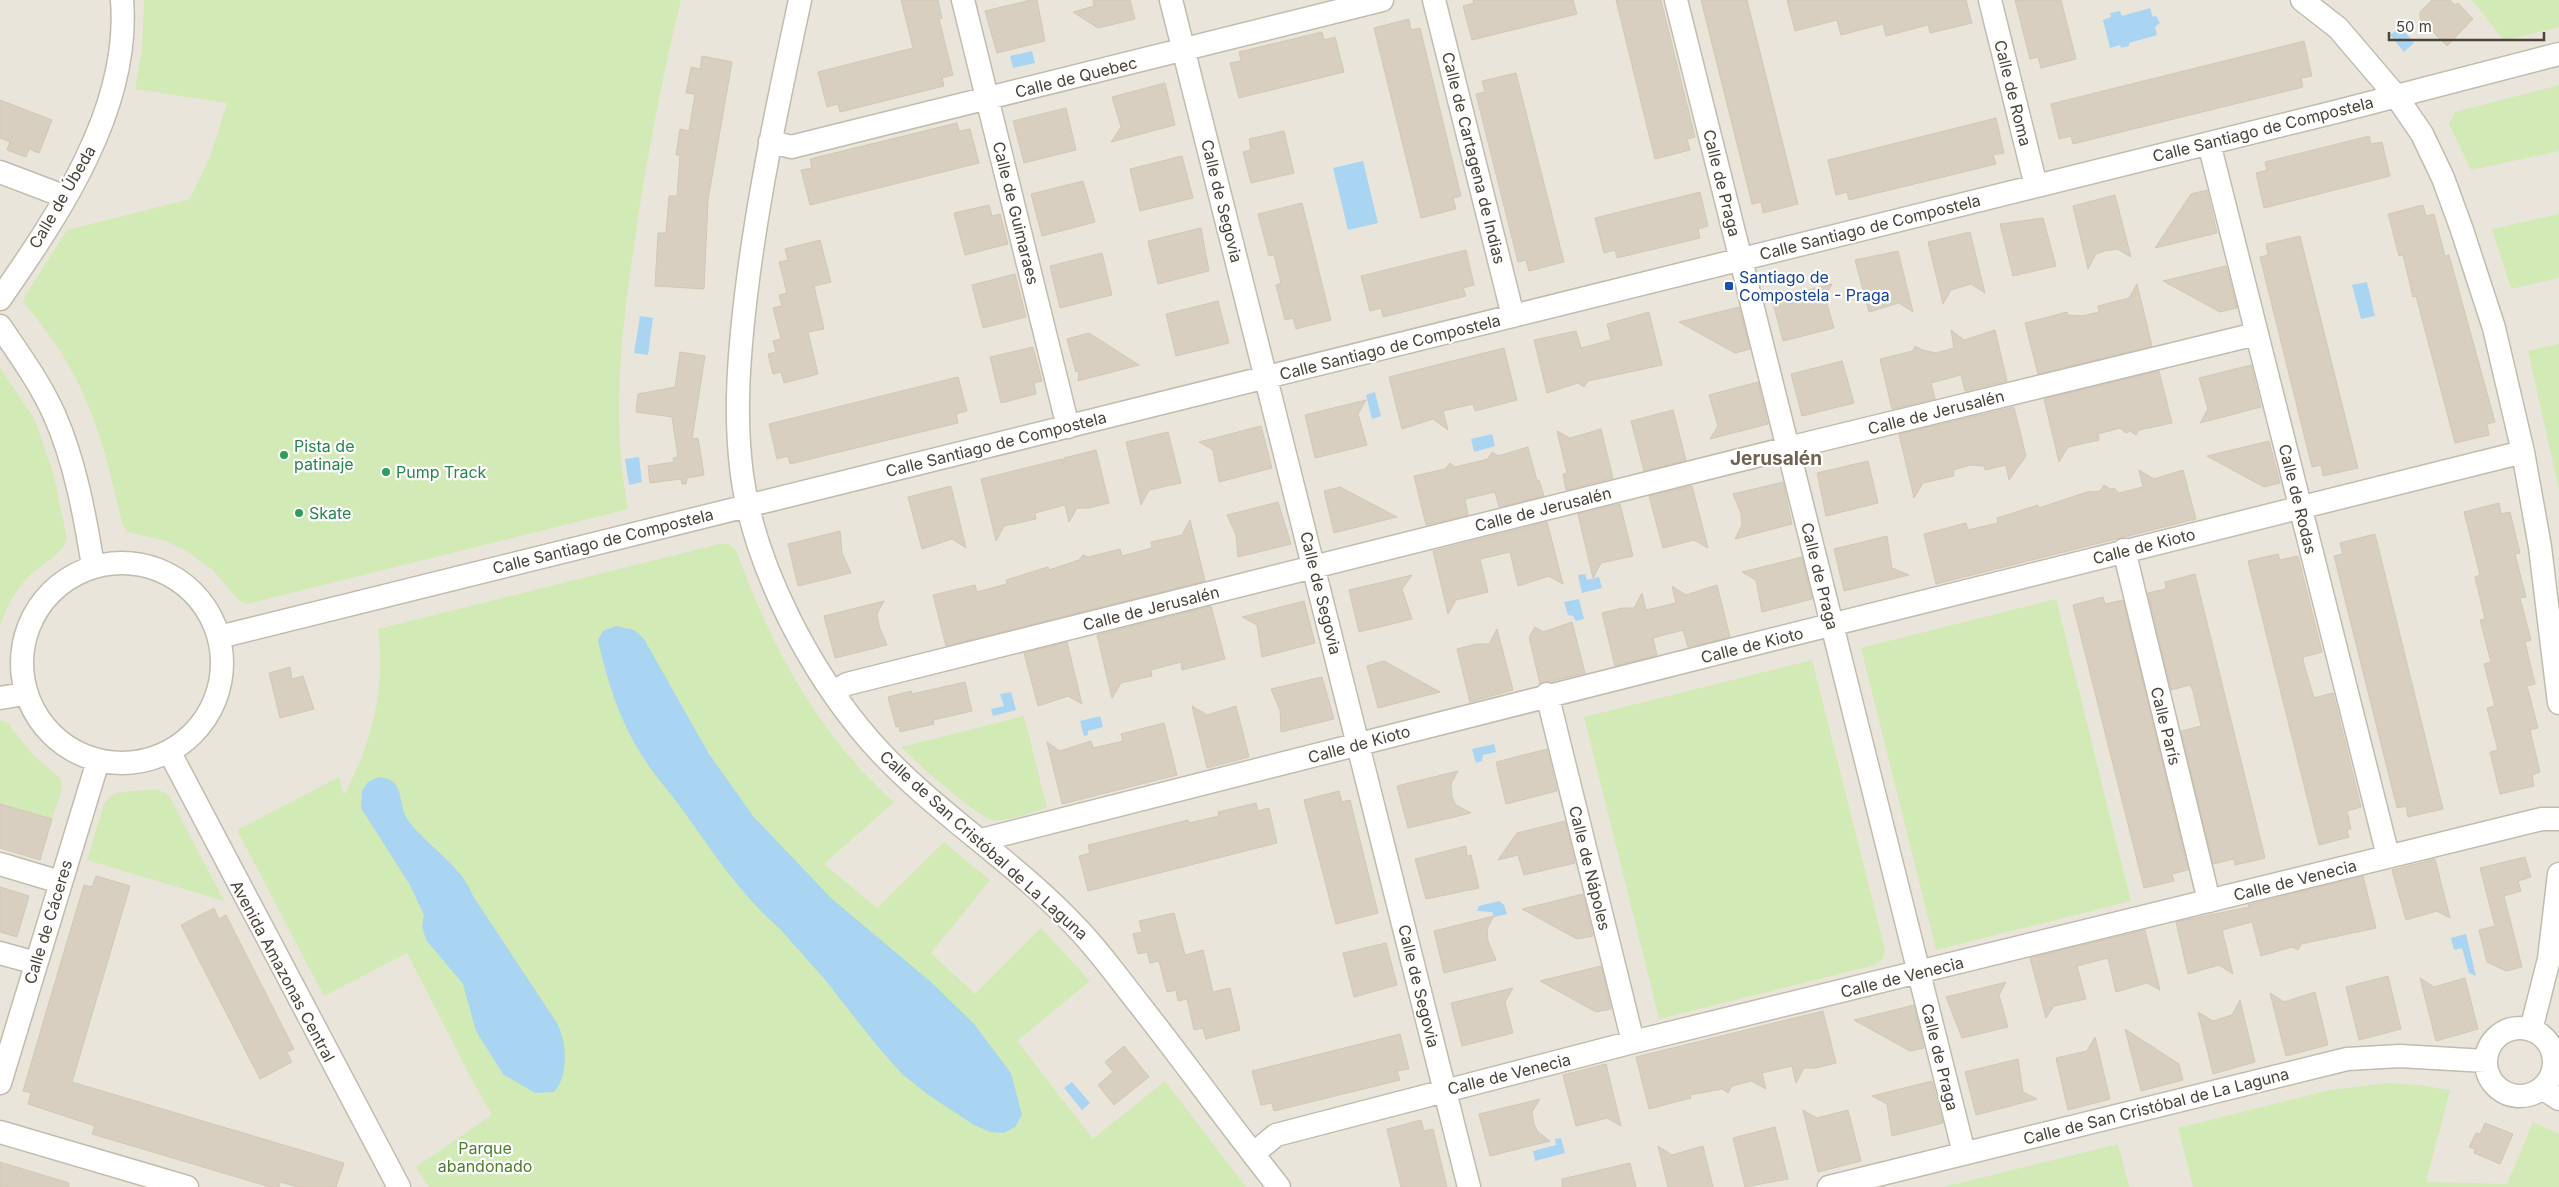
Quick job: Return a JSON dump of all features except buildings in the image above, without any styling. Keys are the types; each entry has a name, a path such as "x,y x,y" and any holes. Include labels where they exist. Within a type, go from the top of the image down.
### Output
{"street":[{"name":"Calle de Úbeda","path":"0,299 66,197 93,145 115,84 124,22 122,0"},
{"name":"Calle de San Cristóbal de La Laguna","path":"800,0 770,141 751,256 740,352 737,419 748,505 772,577 788,614 833,692 874,745 922,792 981,840 1056,906 1095,948 1279,1187"},
{"name":"Calle de Guimaraes","path":"962,0 1068,427"},
{"name":"Calle de Segovia","path":"1172,0 1469,1187"},
{"name":"Calle de Quebec","path":"770,141 791,147 988,100 1382,0"},
{"name":"Calle de Cartagena de Indias","path":"1434,0 1513,316"},
{"name":"Calle de Praga","path":"1676,0 1964,1153"},
{"name":"Calle de Roma","path":"1990,0 2036,186"},
{"path":"2302,0 2338,28 2396,96 2422,134 2443,178 2494,328 2523,452 2540,547 2559,703"},
{"name":"Calle Santiago de Compostela","path":"220,637 1267,378 2559,54"},
{"name":"Calle de Rodas","path":"2208,143 2302,507 2388,856"},
{"path":"0,172 66,197"},
{"path":"0,326 26,364 54,414 74,476 93,566"},
{"name":"Calle de Jerusalén","path":"833,692 847,684 1788,448 2256,334"},
{"name":"Calle de Kioto","path":"981,840 1548,694 1833,626 2124,550 2523,452"},
{"name":"Calle París","path":"2124,550 2209,901"},
{"path":"127,563 144,565 158,569 186,584 207,608 220,637 223,674 214,704 196,734 170,754 146,762 122,764 98,761 66,748 42,724 25,694 21,662 28,623 47,594 64,580 93,566 127,563"},
{"path":"0,698 25,694"},
{"name":"Calle de Nápoles","path":"1548,694 1633,1042"},
{"name":"Avenida Amazonas Central","path":"170,754 396,1185"},
{"name":"Calle de Cáceres","path":"0,1083 98,761"},
{"name":"Calle de Venecia","path":"1253,1154 1276,1135 1633,1042 2388,856 2542,819 2559,819"},
{"path":"0,864 60,882"},
{"path":"2531,1030 2549,959 2559,874"},
{"path":"0,953 36,963"},
{"path":"2510,1030 2531,1030 2545,1040 2553,1055 2550,1094 2522,1096 2501,1090 2493,1082 2488,1072 2486,1061 2491,1046 2501,1034 2510,1030"},
{"name":"Calle de San Cristóbal de La Laguna","path":"1829,1187 2347,1059 2400,1056 2486,1061"},
{"path":"0,1132 187,1187"}],"shaded area":[{"path":"0,0 2559,0 2559,1187 0,1187"}],"green space":[{"path":"144,0 681,0 649,153 625,311 619,410 623,476 628,509 247,604 238,600 213,570 186,551 166,541 127,532 122,523 107,461 89,406 63,355 24,303 25,296 67,230 190,199 211,154 227,103 135,89 142,50"},
{"path":"2472,0 2559,0 2559,27 2504,41"},
{"path":"2559,85 2559,151 2471,170 2449,124 2455,112"},
{"path":"2559,214 2559,278 2511,289 2492,229"},
{"path":"2559,344 2559,490 2528,351"},
{"path":"0,367 35,420 53,472 67,538 61,549 22,584 7,608 0,627"},
{"name":"Parque abandonado","path":"720,544 729,544 736,550 764,620 799,686 820,718 842,748 894,802 824,864 877,908 944,842 990,880 931,953 975,994 1041,928 1090,981 1017,1041 1093,1139 1165,1081 1246,1187 429,1187 416,1167 492,1115 407,953 324,996 237,830 339,777 344,795 362,755 374,715 380,673 378,629"},
{"path":"2056,599 2131,901 1936,950 1861,648"},
{"path":"1812,660 1885,950 1883,958 1875,965 1659,1019 1584,717"},
{"path":"1024,716 1047,808 1014,818 994,820 986,817 961,800 901,747"},
{"path":"0,720 8,723 32,754 61,779 62,789 52,819 0,804"},
{"path":"156,789 170,797 224,901 87,860 104,804 114,793"},
{"path":"2386,1083 2419,1085 2450,1090 2426,1182 2507,1184 2533,1122 2559,1134 2559,1187 2193,1187 2178,1128 2330,1090"},
{"path":"2118,1144 2129,1187 1944,1187"}],"water":[{"path":"2150,8 2153,17 2156,16 2160,23 2155,27 2157,35 2129,43 2129,46 2121,48 2120,45 2110,48 2103,20 2111,17 2110,13 2120,11 2122,16"},
{"path":"2401,27 2414,43 2404,52 2390,35"},
{"path":"1032,51 1035,63 1013,68 1010,56"},
{"path":"1363,161 1378,223 1348,230 1333,168"},
{"path":"2367,282 2375,316 2361,319 2352,285"},
{"path":"640,316 653,318 648,355 634,353"},
{"path":"1375,392 1381,416 1372,419 1366,395"},
{"path":"1492,434 1495,446 1474,452 1471,439"},
{"path":"639,457 642,482 629,485 625,459"},
{"path":"1585,574 1587,580 1599,577 1602,588 1582,593 1578,575"},
{"path":"1579,599 1584,619 1576,621 1573,616 1568,615 1564,602"},
{"path":"616,626 634,630 644,639 709,754 753,816 831,898 932,983 974,1024 1011,1073 1022,1115 1015,1127 1004,1133 990,1132 974,1125 930,1096 902,1074 826,981 781,930 754,904 731,876 646,762 626,727 605,670 598,640 603,631"},
{"path":"1011,692 1016,710 993,716 991,709 1004,706 1000,694"},
{"path":"1100,716 1103,727 1088,731 1088,735 1084,736 1080,721"},
{"path":"1494,744 1496,752 1483,755 1482,761 1476,763 1472,749"},
{"path":"379,777 393,782 397,786 407,819 463,878 557,1023 563,1040 565,1059 562,1077 554,1092 535,1093 503,1074 476,1031 463,984 426,940 422,926 424,915 410,885 361,808 362,791 368,782"},
{"path":"1499,901 1504,905 1507,914 1494,917 1492,912 1477,911 1479,906"},
{"path":"2466,934 2476,976 2469,973 2462,948 2454,950 2451,938"},
{"path":"1072,1082 1090,1103 1082,1110 1064,1088"},
{"path":"1561,1138 1565,1153 1535,1161 1533,1151 1556,1145 1555,1139"}],"place":[{"name":"Santiago de Compostela - Praga","path":"1729,286"},
{"name":"Pista de patinaje","path":"284,455"},
{"name":"Pump Track","path":"386,472"},
{"name":"Skate","path":"299,513"}],"district":[{"name":"Jerusalén","path":"1776,458"}]}
